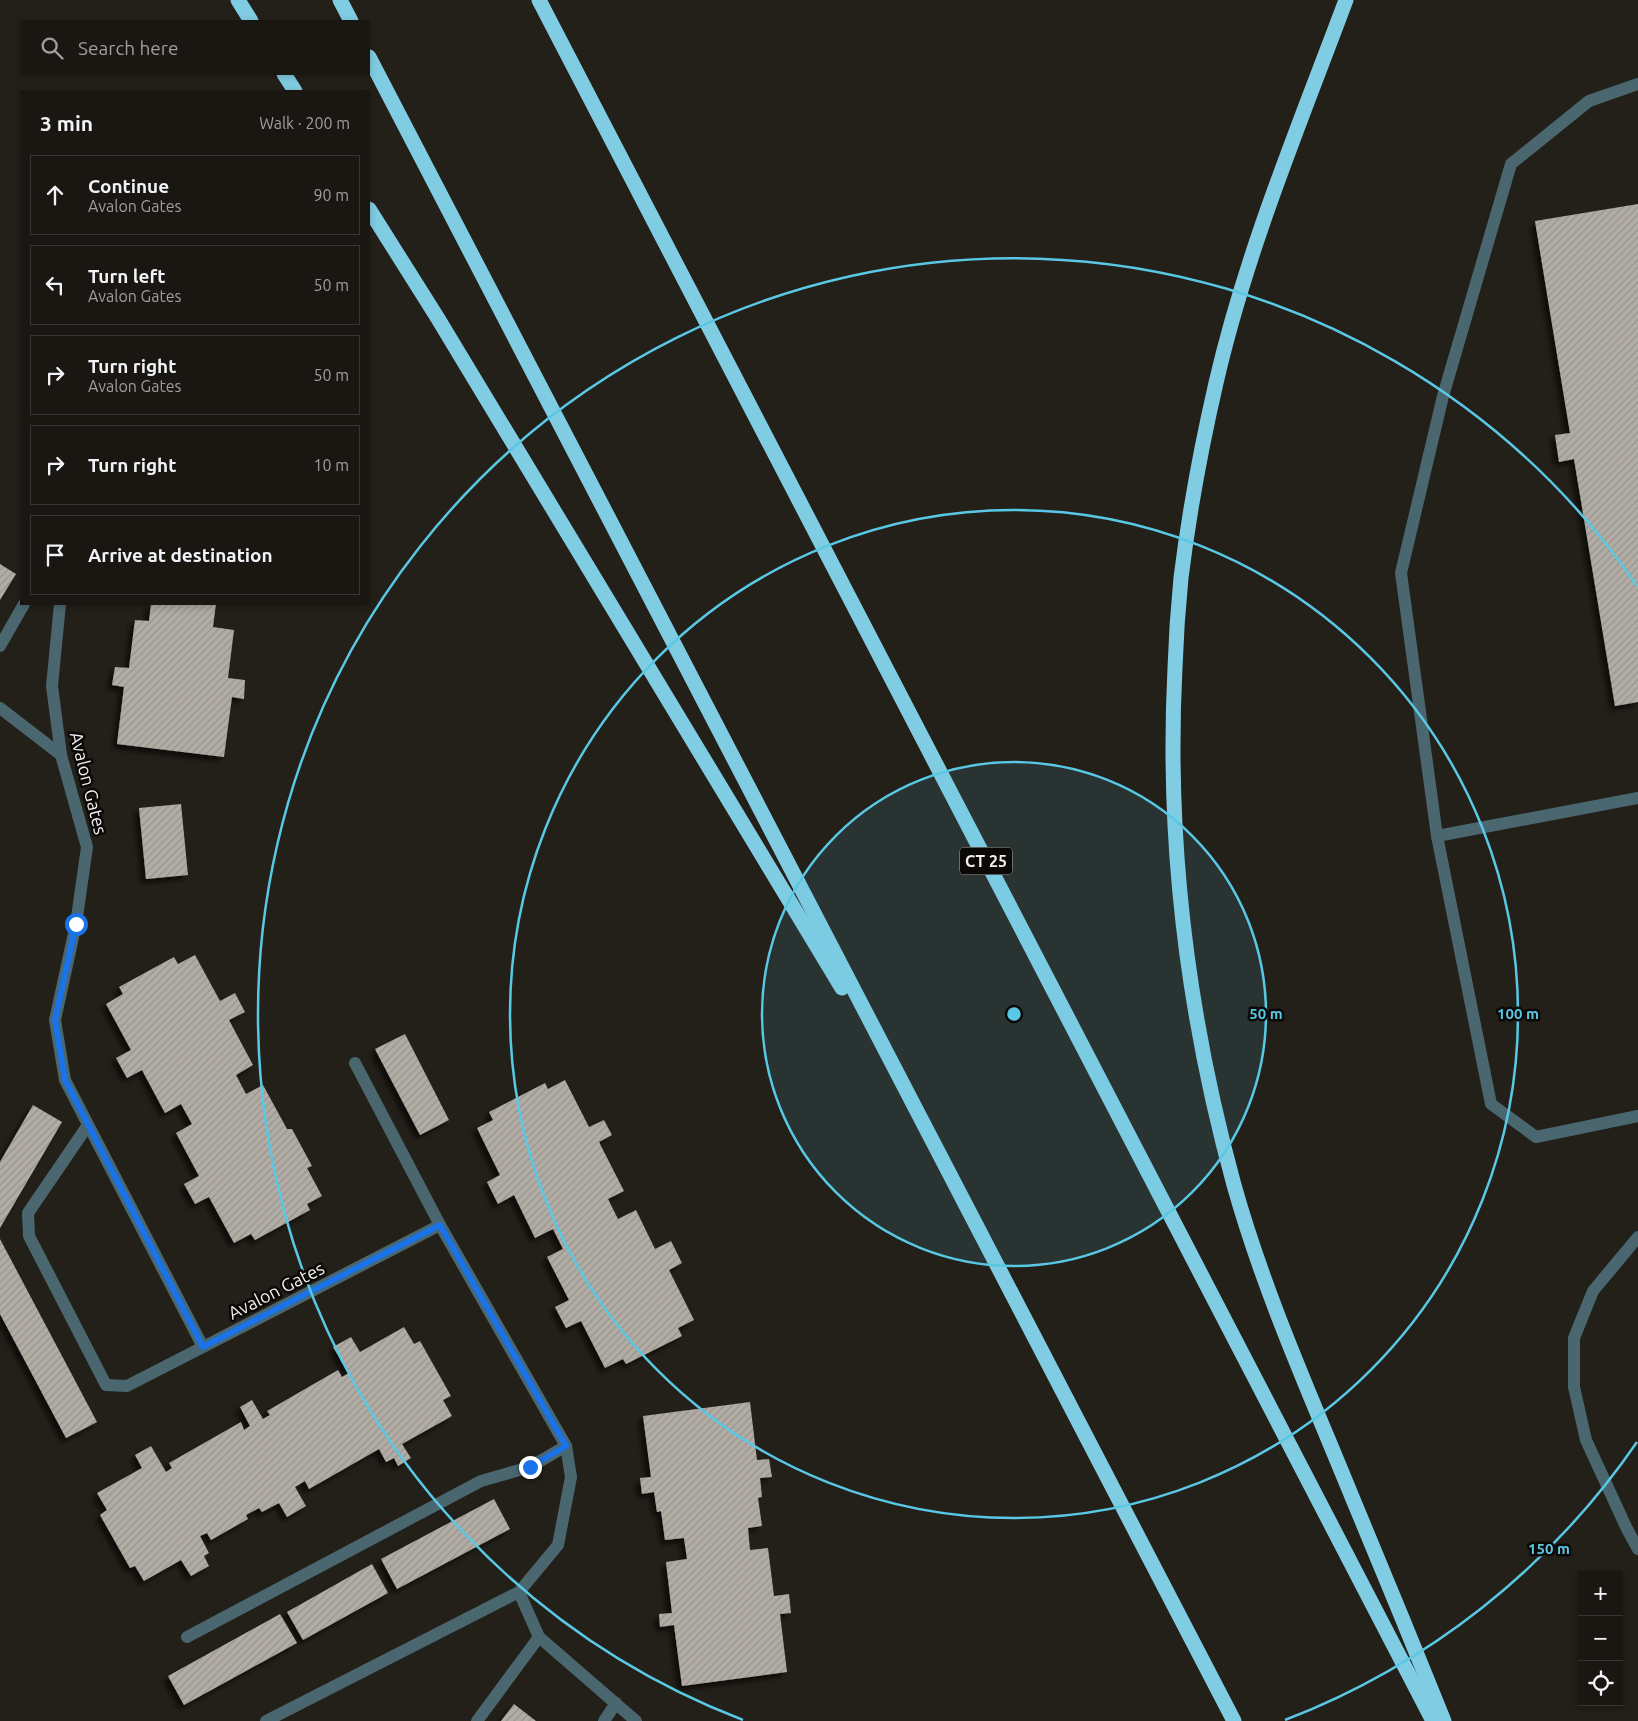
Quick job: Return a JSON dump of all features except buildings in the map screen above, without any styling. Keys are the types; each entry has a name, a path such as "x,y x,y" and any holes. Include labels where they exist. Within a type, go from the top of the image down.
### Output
{"highway":[{"path":"238,0 250,20"},
{"path":"340,0 350,20"},
{"name":"CT 25","path":"539,0 1433,1721"},
{"path":"1346,0 1260,234 1232,318 1201,450 1181,580 1177,633 1173,753 1174,810 1178,878 1205,1067 1235,1186 1251,1240 1290,1347 1444,1721"},
{"path":"370,59 1234,1721"},
{"path":"285,75 294,90"},
{"path":"370,211 442,326 915,1108"}],"street":[{"path":"1638,84 1589,101 1511,164 1443,396 1401,573 1437,836 1491,1104 1536,1137 1638,1116"},
{"path":"0,646 23,605"},
{"name":"Avalon Gates","path":"60,605 52,686 61,755 87,846 76,924 55,1020 65,1080 203,1347 440,1225"},
{"path":"0,708 61,755"},
{"path":"1437,836 1638,798"},
{"path":"266,1721 519,1592 558,1545 571,1477 566,1446 440,1225 355,1063"},
{"path":"88,1125 28,1213 29,1236 106,1385 127,1386 203,1347"},
{"path":"1638,1237 1592,1291 1574,1338 1574,1387 1586,1440 1638,1549"},
{"path":"186,1637 481,1481 530,1467 566,1446"},
{"path":"519,1592 538,1637 636,1721"},
{"path":"477,1721 538,1637"},
{"path":"604,1721 616,1703"}],"route":[{"path":"76,924 55,1020 65,1080 203,1347 440,1225 566,1446 530,1467"}]}
